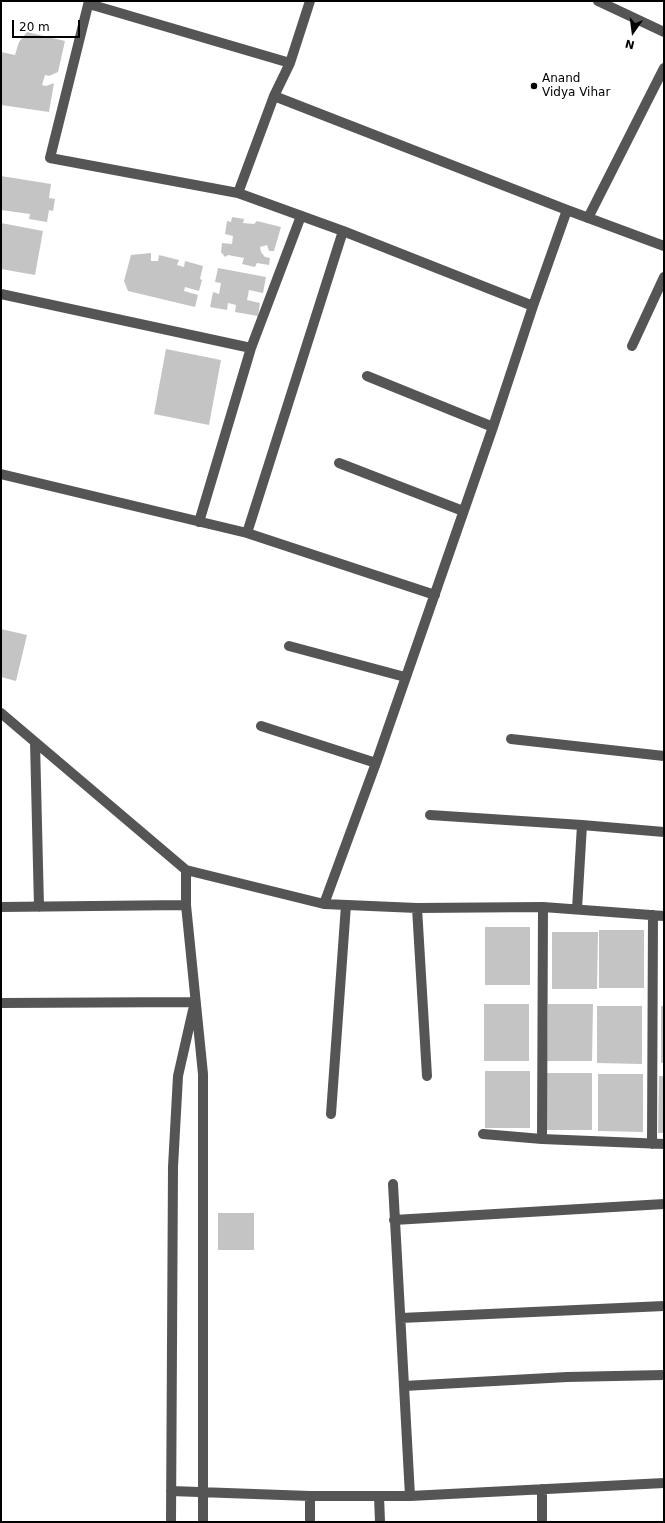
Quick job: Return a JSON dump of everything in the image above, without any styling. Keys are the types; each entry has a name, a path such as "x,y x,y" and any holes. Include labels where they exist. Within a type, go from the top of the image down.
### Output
{"street":[{"path":"238,193 274,96 290,63 310,1"},
{"path":"598,1 664,32"},
{"path":"290,63 89,2 50,158 238,193 533,306"},
{"path":"588,218 664,68"},
{"path":"274,96 567,210 664,246"},
{"path":"324,904 376,763 567,210"},
{"path":"199,522 251,348 301,216"},
{"path":"247,533 343,232"},
{"path":"632,346 664,277"},
{"path":"1,294 251,348"},
{"path":"367,376 493,427"},
{"path":"339,464 463,511"},
{"path":"1,474 247,533 434,595"},
{"path":"289,646 405,678"},
{"path":"1,713 186,870 324,904 417,908 542,907 664,916"},
{"path":"261,726 376,763"},
{"path":"511,739 664,756"},
{"path":"35,742 39,906"},
{"path":"430,815 664,832"},
{"path":"577,909 582,825"},
{"path":"186,870 186,905 203,1074 203,1522"},
{"path":"1,907 186,905"},
{"path":"331,1114 346,905"},
{"path":"542,907 542,1138"},
{"path":"417,908 427,1076"},
{"path":"652,1144 653,915"},
{"path":"1,1003 195,1002"},
{"path":"171,1522 173,1167 178,1076 195,1002"},
{"path":"483,1134 664,1144"},
{"path":"393,1184 410,1496"},
{"path":"394,1220 664,1204"},
{"path":"401,1318 664,1306"},
{"path":"404,1386 560,1378 664,1375"},
{"path":"171,1491 310,1496 410,1496 664,1483"},
{"path":"542,1489 542,1522"},
{"path":"310,1496 310,1522"},
{"path":"379,1496 380,1522"}],"building":[{"path":"27,32 65,41 58,72 49,76 45,75 42,85 46,86 54,83 49,112 1,105 1,52 15,55 19,42"},
{"path":"1,176 51,184 49,198 55,199 53,211 49,210 47,222 29,219 30,214 1,210"},
{"path":"232,217 244,219 243,223 254,224 257,221 281,227 274,251 269,251 267,245 260,247 261,252 265,257 270,258 269,265 257,263 255,267 242,264 244,258 228,255 225,257 221,252 222,243 232,244 233,236 225,234 227,221 231,222"},
{"path":"1,223 43,231 35,275 1,269"},
{"path":"151,253 151,261 158,261 159,255 179,260 177,265 184,267 185,261 203,266 200,279 202,280 199,291 185,287 184,291 198,295 195,307 128,291 124,281 131,255"},
{"path":"218,268 266,277 263,293 249,290 247,300 260,303 258,316 235,312 236,305 228,303 227,310 210,307 213,292 219,294 221,283 215,282"},
{"path":"166,349 221,360 209,425 154,414"},
{"path":"1,629 27,635 16,681 1,677"},
{"path":"485,927 530,927 530,985 485,985"},
{"path":"599,930 644,930 644,988 599,988"},
{"path":"552,932 598,932 597,989 552,989"},
{"path":"484,1004 529,1004 529,1061 484,1061"},
{"path":"548,1004 593,1004 592,1061 547,1061"},
{"path":"597,1006 642,1006 642,1064 597,1063"},
{"path":"661,1006 664,1006 664,1063 661,1063"},
{"path":"485,1071 530,1071 530,1128 485,1128"},
{"path":"547,1073 592,1073 592,1130 546,1130"},
{"path":"598,1074 643,1074 643,1132 598,1131"},
{"path":"659,1076 664,1076 664,1133 658,1133"},
{"path":"218,1213 254,1213 254,1250 218,1250"}],"place":[{"name":"Anand Vidya Vihar","path":"534,86"}]}
